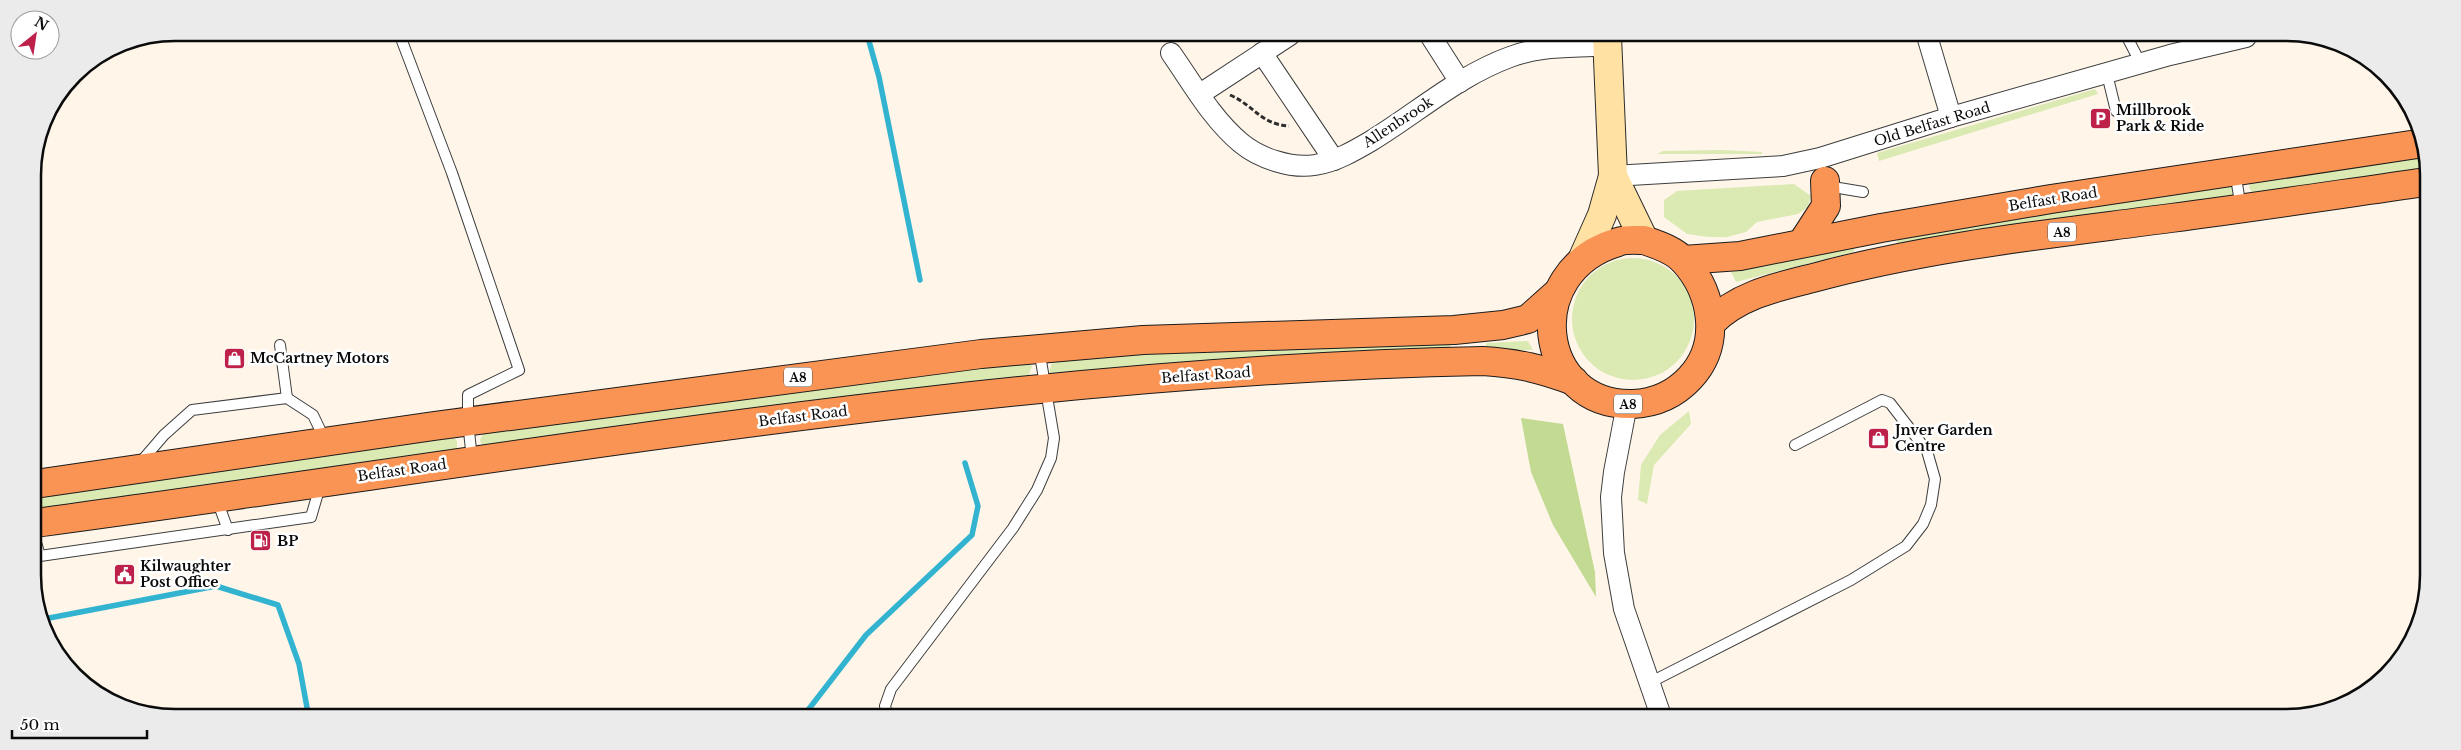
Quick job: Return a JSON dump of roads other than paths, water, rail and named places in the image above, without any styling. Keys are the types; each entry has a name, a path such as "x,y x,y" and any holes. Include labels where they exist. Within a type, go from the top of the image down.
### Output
{"highway":[{"name":"Belfast Road","path":"1683,260 1740,256 1802,243 2023,204 2235,170 2416,144"},
{"path":"1802,243 1826,206 1822,170"},
{"name":"A8","path":"1711,322 1723,310 1736,302 1792,283 1846,269 1940,250 2420,183"},
{"name":"A8","path":"1644,240 1668,250 1683,260 1696,278 1707,299 1711,322 1706,351 1692,376 1681,386 1656,400 1627,404 1607,401 1589,393 1574,381 1560,362 1552,340 1551,317 1556,294 1567,275 1582,260 1619,241 1644,240"},
{"name":"A8","path":"41,483 468,422 980,354 1142,340 1454,330 1503,325 1528,319 1556,294"},
{"name":"Belfast Road","path":"41,522 728,424 1044,388 1298,368 1465,362 1510,362 1537,367 1574,381"}],"main road":[{"path":"1607,41 1610,144 1613,176 1644,240"},
{"path":"1582,260 1602,215 1613,176"}],"street":[{"path":"1200,94 1281,41"},
{"path":"1434,41 1460,82"},
{"name":"Allenbrook","path":"1171,53 1226,128 1254,152 1269,158 1305,166 1334,160 1385,132 1460,82 1526,44 1553,48 1600,41"},
{"path":"1928,41 1951,117"},
{"name":"Old Belfast Road","path":"1613,176 1783,166 1822,170 1951,117 2227,41"},
{"path":"1262,53 1334,160"},
{"path":"1627,404 1614,472 1612,531 1624,608 1656,708"}],"lane":[{"path":"402,41 452,173 519,370 468,396 468,422 472,460"},
{"path":"2129,41 2141,64"},
{"path":"2107,74 2116,111"},
{"path":"1822,170 1839,188 1863,192"},
{"path":"2235,170 2242,209"},
{"path":"280,345 287,398"},
{"path":"886,709 891,689 1014,528 1037,490 1051,458 1054,438 1044,388 1039,349"},
{"path":"133,470 164,435 192,410 287,398 313,415 326,442"},
{"path":"1649,683 1851,580 1906,546 1923,524 1931,505 1935,479 1927,451 1890,403 1882,400 1795,445"},
{"path":"41,556 310,517 321,482"},
{"path":"216,498 228,530"}],"waterway":[{"path":"869,41 879,77 920,280"},
{"path":"809,709 866,635 972,535 978,506 965,463"},
{"path":"49,618 216,586 278,605 299,664 307,709"}],"place":[{"name":"Millbrook Park & Ride","path":"2100,118"},
{"name":"McCartney Motors","path":"234,358"},
{"name":"Jnver Garden Centre","path":"1879,438"},
{"name":"BP","path":"261,541"},
{"name":"Kilwaughter Post Office","path":"124,574"}]}
